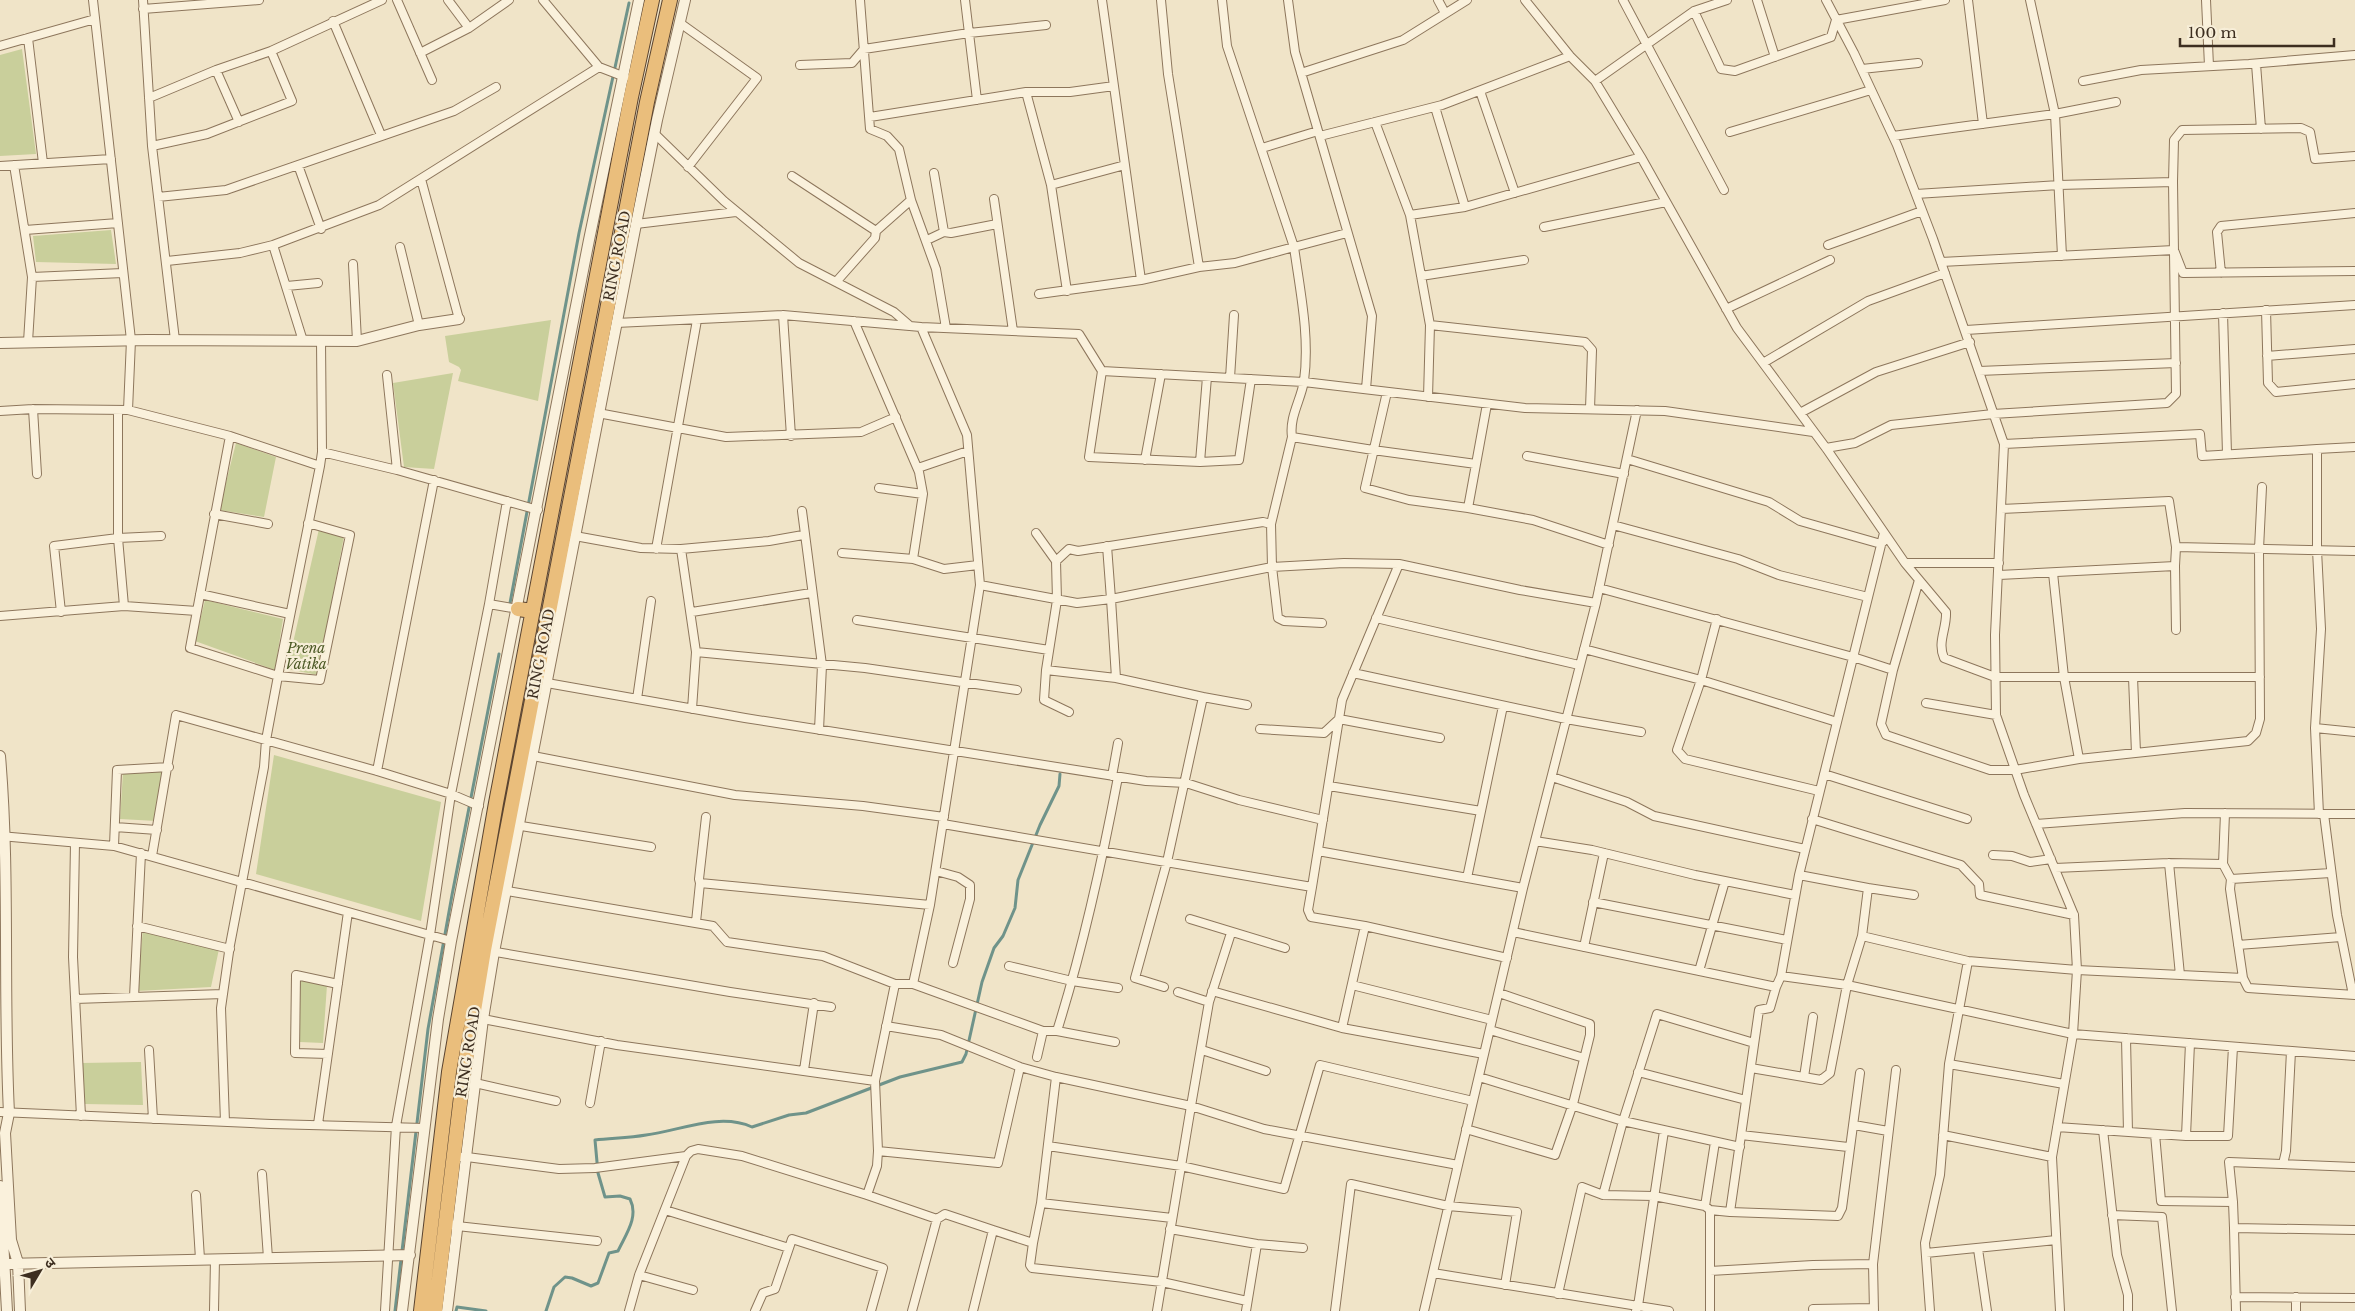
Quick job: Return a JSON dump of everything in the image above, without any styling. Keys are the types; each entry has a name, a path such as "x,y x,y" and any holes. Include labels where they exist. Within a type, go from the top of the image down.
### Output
{"highway":[{"name":"RING ROAD","path":"421,1311 449,1072 496,803 630,98 652,0"},
{"name":"RING ROAD","path":"434,1311 451,1225 460,1157 464,1071 514,824 647,102 670,2"},
{"path":"515,608 533,612"}],"street":[{"path":"93,0 131,340 128,410"},
{"path":"143,0 152,146 175,340"},
{"path":"144,9 259,0"},
{"path":"149,98 216,70 271,51 382,0"},
{"path":"396,0 432,80"},
{"path":"448,0 468,28"},
{"path":"420,53 468,28 509,0"},
{"path":"543,0 599,67 621,76"},
{"path":"385,1311 400,1255 449,940 621,76 639,0"},
{"path":"685,0 654,133 598,413 533,756 514,824 507,891 489,951 475,1082 460,1157 559,1169 598,1167 686,1156"},
{"path":"860,0 870,129 887,136 900,149 911,200 936,269 946,328"},
{"path":"965,0 977,100"},
{"path":"1102,0 1141,280"},
{"path":"1160,0 1168,74 1199,267"},
{"path":"1222,0 1227,46 1294,246 1305,325 1304,382 1290,426 1292,436 1272,524 1272,567 1278,618 1284,621 1322,623"},
{"path":"1288,0 1294,52 1372,316 1366,389"},
{"path":"1438,0 1445,13"},
{"path":"1301,73 1403,40 1467,0"},
{"path":"1525,0 1570,56 1595,81 1641,157 1737,328 1826,448 1905,564 1946,612 1940,648 1944,658 1995,677 2260,677"},
{"path":"1622,0 1724,190"},
{"path":"1700,0 1704,8"},
{"path":"1595,81 1694,11 1727,0"},
{"path":"1757,0 1775,57"},
{"path":"1826,0 1862,69 1893,136 1966,330 2004,444 1995,635 1996,716 2036,824 2074,915 2077,970 2073,1034 2052,1157 2060,1311"},
{"path":"1836,20 1945,0"},
{"path":"1968,0 1983,124"},
{"path":"2030,0 2055,114 2062,256"},
{"path":"2206,0 2209,66"},
{"path":"1694,11 1721,69 1735,71 1831,37 1836,20"},
{"path":"0,46 95,19"},
{"path":"333,21 381,136"},
{"path":"680,23 757,78 688,167"},
{"path":"800,65 852,63 864,49 969,33 1046,25"},
{"path":"28,38 43,163"},
{"path":"152,146 207,134 292,101 271,51"},
{"path":"2083,81 2141,70 2256,64 2355,55"},
{"path":"1262,148 1435,107 1570,56"},
{"path":"1862,69 1918,63"},
{"path":"2256,64 2261,129"},
{"path":"166,261 240,253 273,245 320,229 389,201 599,67"},
{"path":"216,70 239,122"},
{"path":"870,117 1026,92 1070,92 1114,86"},
{"path":"158,197 226,190 454,111 496,87"},
{"path":"1730,132 1871,90"},
{"path":"1480,91 1515,193"},
{"path":"1026,92 1051,185 1067,291"},
{"path":"1893,136 2055,114 2116,102"},
{"path":"1435,107 1465,208"},
{"path":"1375,122 1410,215 1430,325 1428,397"},
{"path":"1826,448 1855,442 1891,425 1993,414 2167,403 2176,394 2174,140 2182,130 2301,128 2310,132 2315,159 2355,156"},
{"path":"654,133 736,212 799,263 894,312 909,325"},
{"path":"1410,215 1465,208 1641,157"},
{"path":"0,166 110,159"},
{"path":"14,165 32,277 28,342"},
{"path":"298,165 320,229"},
{"path":"1051,185 1125,165"},
{"path":"934,173 944,232"},
{"path":"792,176 876,232"},
{"path":"0,343 131,340 357,340 419,325 459,319 421,179"},
{"path":"1916,194 2059,185 2173,182"},
{"path":"994,199 1013,331"},
{"path":"836,282 875,238 876,232 911,200"},
{"path":"1544,227 1666,202"},
{"path":"1828,246 1922,211"},
{"path":"636,224 736,212"},
{"path":"2221,273 2217,232 2221,226 2355,213"},
{"path":"25,230 118,223"},
{"path":"927,240 944,232 951,233 998,224"},
{"path":"1040,294 1141,280 1199,267 1235,263 1347,233"},
{"path":"273,245 303,341"},
{"path":"400,247 419,325"},
{"path":"1941,262 2174,250"},
{"path":"2174,250 2183,273 2355,271"},
{"path":"1421,276 1524,260"},
{"path":"1726,309 1830,260"},
{"path":"353,264 357,340"},
{"path":"32,277 123,273"},
{"path":"1763,363 1868,301 1945,273"},
{"path":"287,286 318,283"},
{"path":"1966,330 2355,305"},
{"path":"2266,310 2268,383 2276,392 2355,384"},
{"path":"2223,313 2227,454"},
{"path":"616,323 783,315 920,327 1079,334 1102,371 1089,457 1200,462 1239,460 1251,379"},
{"path":"783,315 791,436"},
{"path":"1230,378 1234,315"},
{"path":"656,549 698,320"},
{"path":"854,321 918,468 923,494 913,559"},
{"path":"1430,325 1585,342 1592,350 1590,409"},
{"path":"913,984 936,871 980,586 967,435 920,327"},
{"path":"225,1122 221,1008 230,949 264,767 266,740 320,466 322,452 321,341"},
{"path":"1800,413 1876,372 1970,342"},
{"path":"2267,356 2355,349"},
{"path":"1979,371 2176,363"},
{"path":"1102,371 1304,382 1525,408 1665,411 1813,432"},
{"path":"1145,460 1161,374"},
{"path":"387,376 397,470"},
{"path":"1200,462 1207,377"},
{"path":"1387,392 1365,488 1409,500 1533,520 1609,545"},
{"path":"1468,508 1487,404"},
{"path":"0,411 33,409 128,410 230,436 320,466"},
{"path":"33,409 37,474"},
{"path":"1424,1311 1523,888 1596,603 1638,410"},
{"path":"118,411 118,538 124,606"},
{"path":"598,413 726,438 861,432 896,417"},
{"path":"2004,444 2200,434 2202,456 2355,447"},
{"path":"230,436 190,648 278,676 320,680 350,535 308,523"},
{"path":"1292,436 1373,450 1476,464"},
{"path":"2225,813 2223,864 2231,879 2230,889 2243,978 2248,988 2354,995 2341,937 2322,814 2315,728 2322,629 2316,550 2317,449"},
{"path":"918,468 968,450"},
{"path":"322,452 397,470 535,509"},
{"path":"1526,456 1624,474"},
{"path":"1627,459 1769,502 1800,521 1881,544 1882,541 1892,545"},
{"path":"377,770 434,480"},
{"path":"1919,580 1893,670 1881,724 1886,735 1990,770 2015,770 2079,759 2248,741 2256,733 2260,719 2259,549 2262,487"},
{"path":"879,488 923,494"},
{"path":"402,1311 398,1127 452,794 493,604 507,501"},
{"path":"2001,509 2169,501 2176,547 2176,630"},
{"path":"802,511 803,535 822,665 819,730"},
{"path":"214,514 268,524"},
{"path":"1056,561 1069,549 1078,550 1107,546 1263,522 1272,524"},
{"path":"1614,524 1738,560 1779,575 1868,596"},
{"path":"1730,1212 1759,1010 1770,1008 1781,976 1798,875 1884,532"},
{"path":"1036,533 1056,561 1057,600 1046,670 1044,700 1069,712"},
{"path":"575,536 656,549 681,549 769,541 803,535"},
{"path":"61,612 54,546 118,538 161,536"},
{"path":"1107,546 1116,678"},
{"path":"2176,547 2355,551"},
{"path":"681,549 692,612 696,652 692,709"},
{"path":"842,553 913,559 944,569 978,564"},
{"path":"980,586 1077,603 1111,599 1272,567 1344,563 1399,564 1520,590 1596,603"},
{"path":"1905,564 1999,563"},
{"path":"1399,564 1342,700 1308,910 1311,916 1365,926 1507,958"},
{"path":"1999,576 2175,566"},
{"path":"2053,573 2064,677 2079,759"},
{"path":"1599,588 1853,657 1893,670"},
{"path":"692,612 811,593"},
{"path":"200,594 290,614"},
{"path":"637,699 651,600"},
{"path":"493,604 515,608"},
{"path":"0,616 124,606 197,611"},
{"path":"1376,618 1579,665"},
{"path":"857,620 1049,650"},
{"path":"1716,620 1701,680 1677,750 1685,759 1819,791"},
{"path":"1584,649 1701,680 1837,722"},
{"path":"696,652 865,668 1017,690"},
{"path":"1046,670 1116,678 1247,705"},
{"path":"1353,673 1566,719 1641,732"},
{"path":"2133,677 2136,753"},
{"path":"547,683 819,730 1146,781 1186,783 1239,800 1324,820"},
{"path":"1164,988 1135,978 1167,862 1186,783 1203,697"},
{"path":"1926,703 1996,716"},
{"path":"1467,878 1503,706"},
{"path":"152,856 176,715 377,770 452,794 477,805"},
{"path":"1260,730 1324,734 1339,719"},
{"path":"1339,719 1440,738"},
{"path":"2315,728 2355,732"},
{"path":"1057,1031 1072,981 1104,852 1118,742"},
{"path":"0,756 3,836 5,1142 11,1240 18,1263 20,1311"},
{"path":"533,756 735,795 863,806 1104,852 1312,888"},
{"path":"114,846 117,770 168,767"},
{"path":"1824,774 1967,820"},
{"path":"1552,777 1627,802 1654,816 1805,849"},
{"path":"1329,786 1481,812"},
{"path":"2036,824 2185,812 2355,814"},
{"path":"696,922 706,817"},
{"path":"1812,819 1961,865 1979,884 1980,895 2074,915"},
{"path":"514,824 652,847"},
{"path":"115,827 157,830"},
{"path":"3,836 114,846 449,940"},
{"path":"1535,840 1604,853 1795,895"},
{"path":"75,843 73,957 81,1116"},
{"path":"1318,851 1523,888"},
{"path":"134,997 141,853"},
{"path":"1584,947 1604,853"},
{"path":"1993,855 2012,856 2030,862 2051,859"},
{"path":"2055,868 2169,863 2223,864"},
{"path":"2169,863 2180,975"},
{"path":"936,871 958,877 970,886 970,899 953,963"},
{"path":"2231,879 2332,873"},
{"path":"1798,875 1914,896"},
{"path":"1699,971 1725,881"},
{"path":"700,883 930,905"},
{"path":"1751,1068 1822,1080 1830,1072 1847,985 1862,936 1868,888"},
{"path":"507,891 713,926 727,942 823,956 895,984 913,984 1043,1031 1057,1031 1115,1042"},
{"path":"1593,902 1787,940"},
{"path":"318,1124 348,912"},
{"path":"1190,919 1230,933 1285,948"},
{"path":"137,926 230,949"},
{"path":"1342,1028 1365,926"},
{"path":"1513,932 1776,987"},
{"path":"1157,1311 1209,1002 1230,933"},
{"path":"1862,936 1968,961 2077,970 2243,978"},
{"path":"2238,945 2341,937"},
{"path":"489,951 730,992 831,1007"},
{"path":"1930,1311 1925,1243 1940,1174 1949,1064 1968,961"},
{"path":"1009,966 1072,981 1118,988"},
{"path":"328,1054 295,1053 296,975 338,984"},
{"path":"1781,976 1847,985 2073,1034 2355,1056"},
{"path":"867,1195 875,1171 878,1151 875,1081 895,984"},
{"path":"1352,985 1492,1020"},
{"path":"1212,991 1342,1028 1484,1054"},
{"path":"1178,992 1209,1002"},
{"path":"1466,1129 1555,1156 1572,1106 1590,1035 1590,1024 1499,993"},
{"path":"75,999 223,994"},
{"path":"804,1070 814,1004"},
{"path":"1603,1195 1623,1121 1657,1014 1754,1043"},
{"path":"1804,1077 1813,1017"},
{"path":"483,1019 600,1040 617,1045 875,1081"},
{"path":"886,1026 940,1035 1020,1067 1056,1077 1191,1106 1264,1130 1301,1135 1458,1165"},
{"path":"1490,1030 1584,1058"},
{"path":"1037,1057 1043,1031"},
{"path":"2126,1038 2128,1132"},
{"path":"590,1103 600,1040"},
{"path":"2186,1136 2190,1043"},
{"path":"2057,1127 2186,1136 2228,1136 2232,1047"},
{"path":"149,1050 153,1119"},
{"path":"1202,1050 1266,1071"},
{"path":"2283,1164 2286,1151 2290,1051"},
{"path":"1949,1064 2064,1084"},
{"path":"1048,1146 1181,1166 1284,1188 1320,1065 1473,1102"},
{"path":"878,1151 998,1163 1020,1067"},
{"path":"1813,1308 1874,1309 1873,1264 1888,1131 1892,1121 1896,1070"},
{"path":"1638,1072 1746,1100"},
{"path":"1558,1294 1582,1187 1603,1195 1654,1196 1730,1212 1838,1216 1842,1208 1848,1148 1854,1126 1860,1073"},
{"path":"1056,1077 1041,1202 1030,1265 1032,1268 1162,1282 1247,1301"},
{"path":"1479,1078 1623,1121 1740,1147"},
{"path":"475,1082 556,1101"},
{"path":"5,1112 225,1122 420,1128"},
{"path":"1854,1126 1888,1131"},
{"path":"1637,1309 1664,1130"},
{"path":"2103,1130 2117,1255 2128,1295 2128,1311"},
{"path":"1741,1134 1848,1148"},
{"path":"2155,1134 2172,1311"},
{"path":"1943,1135 2052,1157"},
{"path":"1710,1311 1708,1208 1715,1142"},
{"path":"629,1311 639,1275 686,1156 691,1151 698,1149 742,1156 937,1219"},
{"path":"2236,1311 2233,1202 2229,1162 2355,1167"},
{"path":"262,1174 268,1258"},
{"path":"1335,1311 1351,1184 1448,1206 1517,1212 1505,1285"},
{"path":"0,1186 3,1269 7,1311"},
{"path":"196,1194 200,1259"},
{"path":"2161,1201 2233,1202"},
{"path":"1041,1202 1172,1218"},
{"path":"665,1210 789,1248"},
{"path":"912,1311 937,1219 945,1214 1033,1243"},
{"path":"2112,1214 2162,1217"},
{"path":"447,1311 451,1225 597,1241"},
{"path":"2234,1228 2355,1230"},
{"path":"1170,1229 1257,1244 1303,1248"},
{"path":"973,1311 993,1230"},
{"path":"755,1311 763,1293 775,1289 792,1239 883,1268 871,1311"},
{"path":"1926,1253 2056,1240"},
{"path":"1246,1311 1257,1244"},
{"path":"1978,1249 1987,1311"},
{"path":"3,1269 18,1263 400,1255"},
{"path":"214,1311 215,1259"},
{"path":"1710,1271 1813,1264 1873,1264"},
{"path":"1432,1273 1637,1309 1669,1311"},
{"path":"639,1275 693,1290"},
{"path":"2235,1297 2355,1298"},
{"path":"2296,1298 2296,1311"}],"green space":[{"path":"22,49 36,154 0,156 0,55"},
{"path":"111,230 116,264 36,262 33,236"},
{"path":"551,320 538,401 458,381 461,370 449,362 445,336"},
{"path":"453,373 434,469 404,467 393,383"},
{"path":"236,443 276,457 264,517 219,510"},
{"name":"Prena Vatika","path":"319,529 344,536 318,675 287,669"},
{"path":"205,600 283,619 275,670 195,641"},
{"path":"274,755 441,802 421,921 256,874"},
{"path":"164,770 156,821 120,819 123,772"},
{"path":"143,929 219,949 211,987 137,991"},
{"path":"300,979 327,985 323,1043 300,1042"},
{"path":"141,1062 143,1105 84,1104 81,1063"}],"waterway":[{"path":"510,603 579,233 629,3"},
{"path":"395,1311 428,1029 499,654"},
{"path":"546,1311 554,1287 565,1277 591,1286 598,1283 609,1253 618,1251 628,1232 632,1219 633,1212 630,1199 620,1196 605,1197 598,1173 595,1140 640,1136 713,1122 726,1121 752,1127 789,1115 806,1113 900,1077 962,1062 966,1054 982,982 994,948 1003,936 1015,908 1018,880 1040,825 1059,786 1060,774"},
{"path":"456,1311 457,1307 486,1311"}]}
